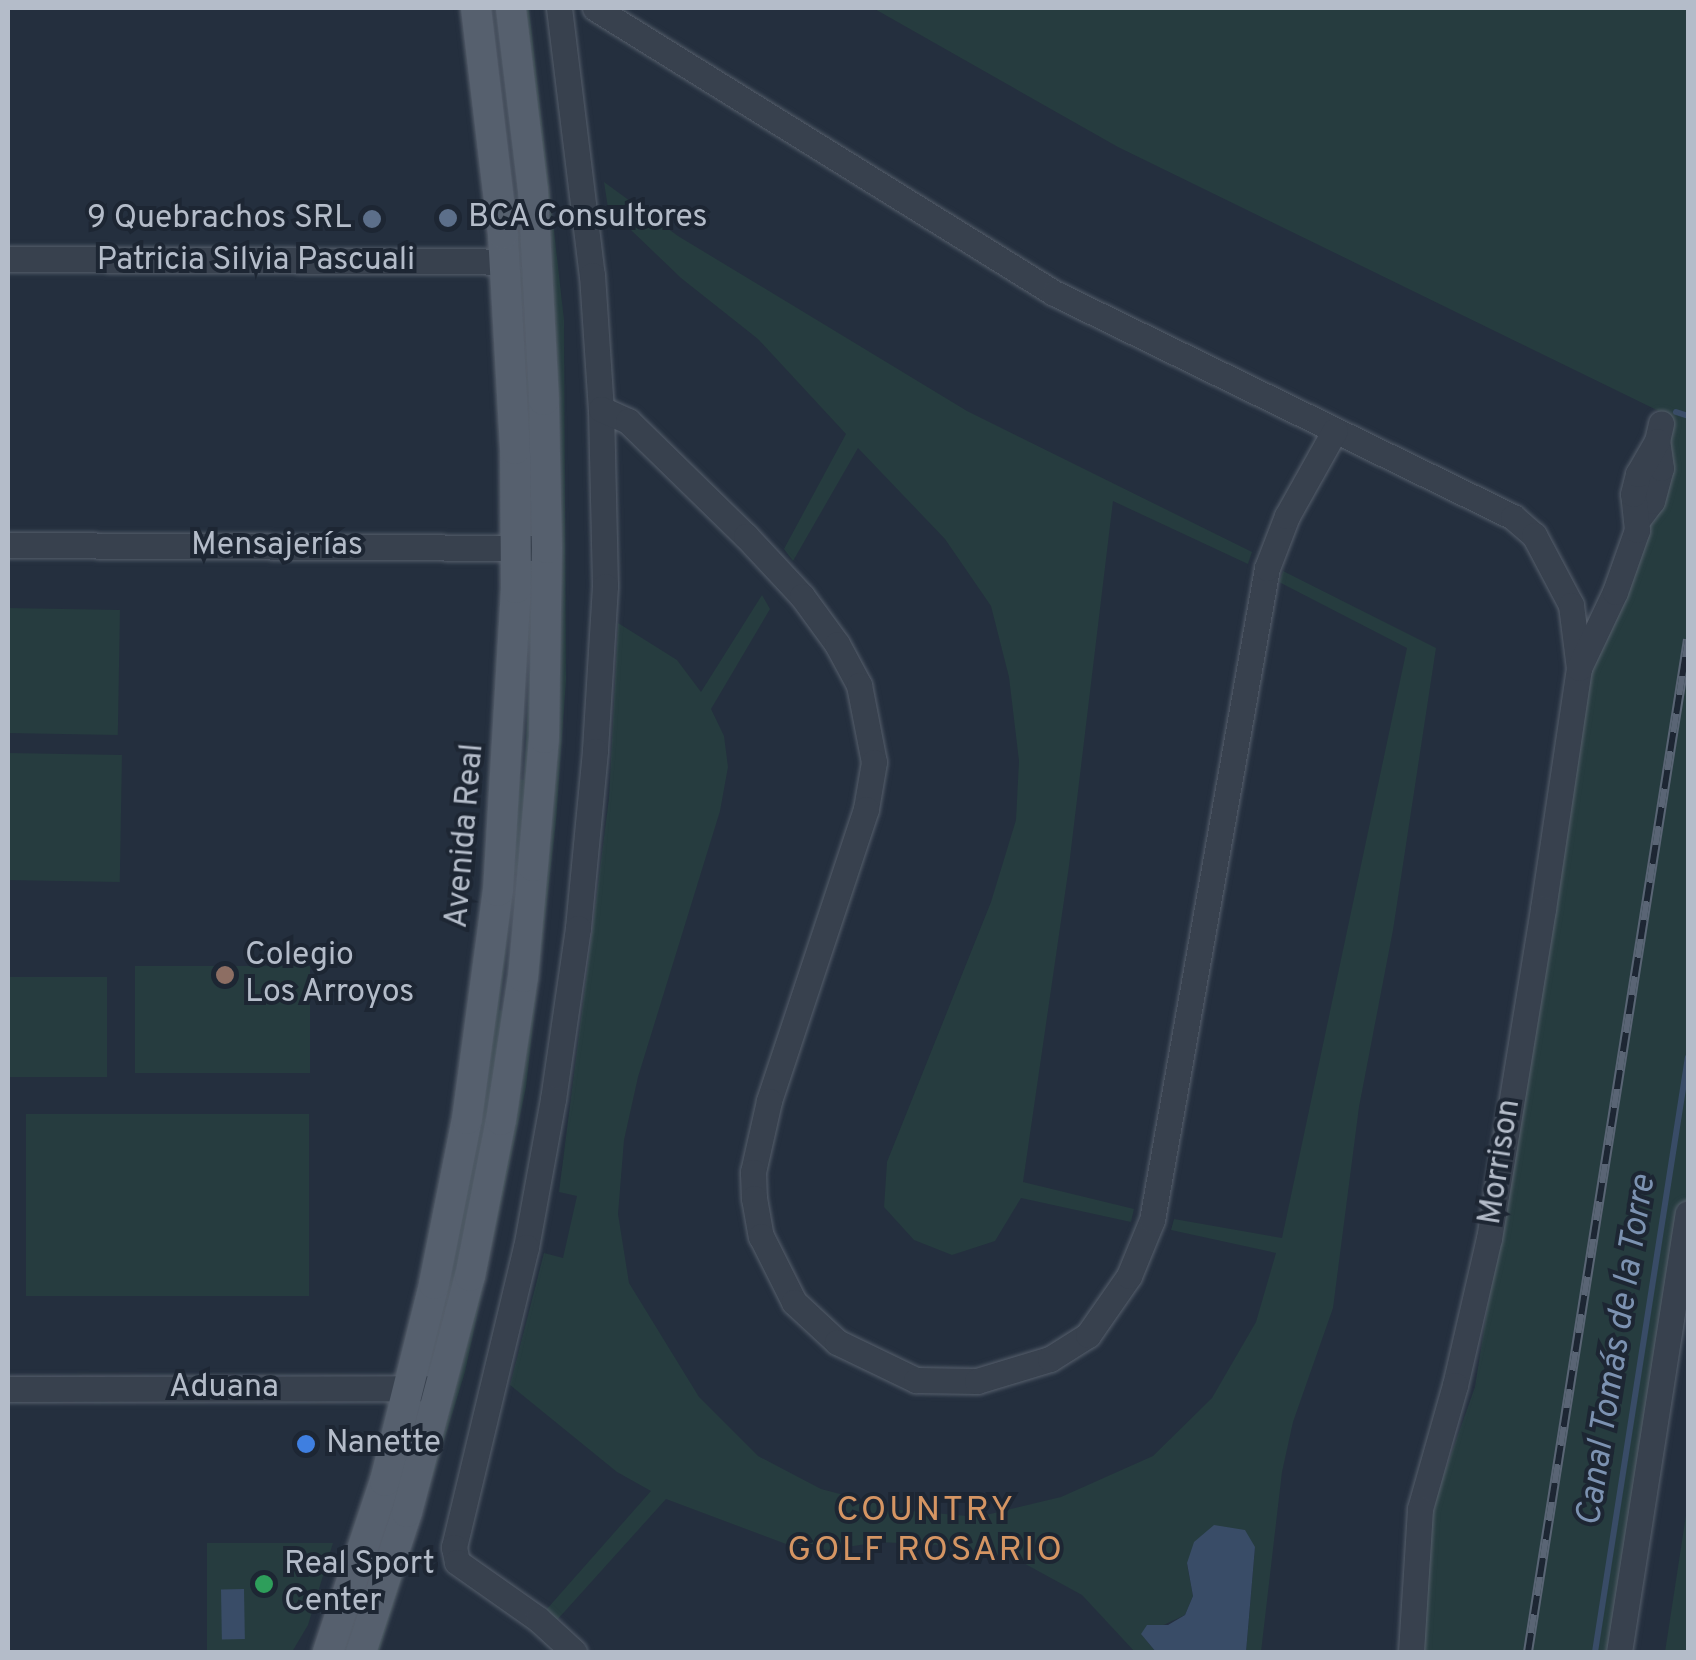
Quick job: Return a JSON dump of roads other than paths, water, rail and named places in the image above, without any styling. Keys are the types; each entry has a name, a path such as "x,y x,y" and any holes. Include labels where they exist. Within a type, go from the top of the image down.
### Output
{"main road":[{"name":"Avenida Real","path":"328,1652 385,1482 460,1156 488,978 510,748 516,450 505,262 476,8"},
{"path":"361,1652 441,1387 478,1237 522,978 544,738 547,548 534,208 511,8"}],"street":[{"path":"559,8 592,275 601,408 605,586 578,928 526,1247 454,1547 458,1562 538,1620 574,1652"},
{"path":"595,8 1054,293 1335,430 1287,516 1267,568 1152,1220 1129,1276 1088,1335 1050,1359 977,1381 916,1380 837,1342 794,1302 760,1236 753,1172 769,1101 866,810 874,762 858,685 814,612 746,536 628,421 601,408"},
{"name":"Patricia Silvia Pascuali","path":"8,259 505,262"},
{"name":"Morrison","path":"1335,430 1513,517 1534,536 1571,605 1580,668"},
{"name":"Morrison","path":"1410,1652 1420,1509 1456,1385 1489,1238 1580,668 1615,592 1639,518 1634,494 1638,474 1659,432"},
{"name":"Mensajerías","path":"8,545 547,548"},
{"path":"1571,605 1615,592"},
{"path":"1619,1652 1676,1370 1688,1212"},
{"name":"Aduana","path":"8,1389 441,1387"}],"water":[{"path":"1214,1525 1245,1530 1255,1547 1246,1652 1156,1652 1141,1634 1147,1625 1168,1625 1185,1615 1193,1596 1187,1563 1194,1542"},
{"path":"221,1589 244,1589 245,1639 222,1639"}],"waterway":[{"path":"1676,412 1688,416"},
{"name":"Canal Tomás de la Torre","path":"1595,1652 1688,1057"}],"railway":[{"path":"1528,1652 1688,640"}],"place":[{"name":"BCA Consultores","path":"448,218"},
{"name":"9 Quebrachos SRL","path":"372,219"},
{"name":"Colegio Los Arroyos","path":"225,975"},
{"name":"Nanette","path":"306,1444"},
{"name":"Real Sport Center","path":"264,1584"}],"district":[{"name":"COUNTRY GOLF ROSARIO","path":"926,1531"}]}
